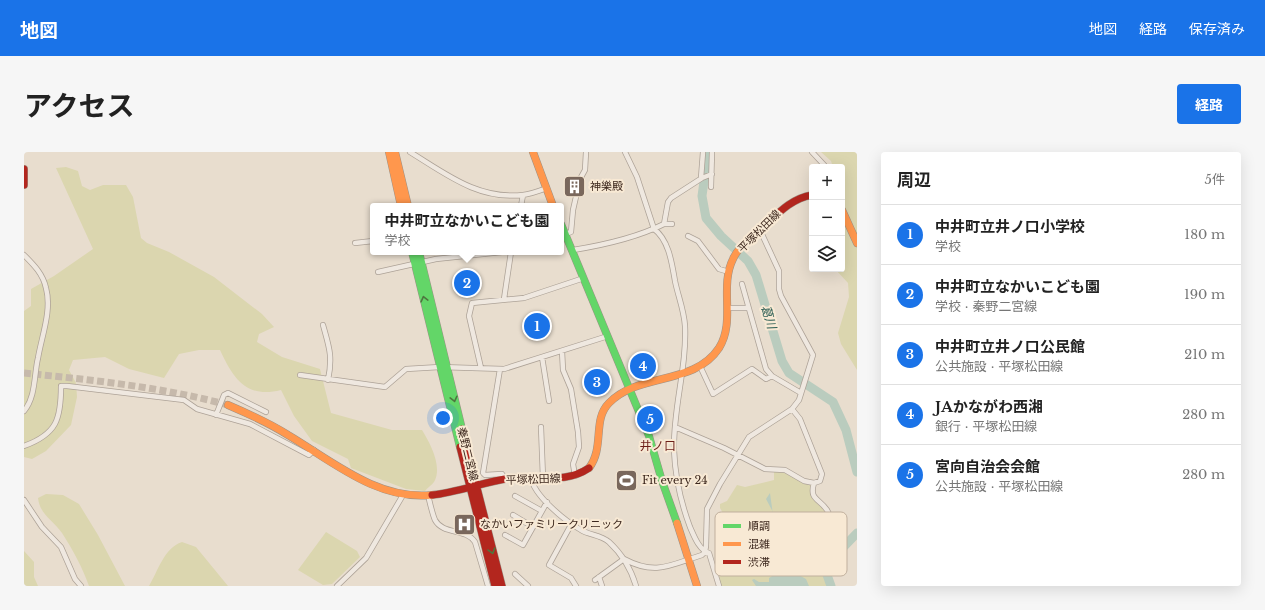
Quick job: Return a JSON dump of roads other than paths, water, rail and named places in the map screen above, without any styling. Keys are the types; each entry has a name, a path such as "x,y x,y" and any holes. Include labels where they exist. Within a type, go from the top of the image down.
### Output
{"main road":[{"path":"389,152 400,203"},
{"path":"395,152 407,203"},
{"path":"534,152 552,203"},
{"path":"24,168 24,185"},
{"name":"平塚松田線","path":"228,405 261,419 373,484 403,495 428,495 505,479 531,477 566,478 575,476 590,466 597,457 600,423 605,408 613,399 630,389 681,375 700,366 713,357 720,346 728,324 729,272 735,256 760,230 791,202 798,198 809,196"},
{"path":"845,217 857,243"},
{"path":"564,230 649,436 662,481 690,559 697,586"},
{"name":"秦野二宮線","path":"414,255 418,263 495,586"},
{"name":"秦野二宮線","path":"418,263 419,255"},
{"name":"秦野二宮線","path":"472,486 502,586"}],"street":[{"path":"410,152 464,186 492,194 523,195 547,188"},
{"path":"566,234 571,232 573,210 580,180 585,170 586,152"},
{"path":"626,152 637,177 654,229 658,232 666,244 683,310 684,346 675,427 674,450 680,495 695,539 705,552 709,553 715,573"},
{"path":"701,178 703,152"},
{"path":"711,187 712,152"},
{"path":"812,152 823,164"},
{"path":"664,224 669,200 701,178 711,174"},
{"path":"522,203 523,195"},
{"path":"573,250 601,245 654,229 664,224 672,224"},
{"path":"705,552 707,509 720,484 752,434 792,409 801,393 813,355 778,289 779,271 760,230"},
{"path":"688,236 698,241 719,269 729,272"},
{"path":"355,243 370,241"},
{"path":"24,255 43,278 48,299 45,328 31,398 24,411"},
{"path":"378,272 436,259 471,255"},
{"path":"504,299 511,255"},
{"path":"481,368 469,316 472,303 524,298 584,278"},
{"path":"742,284 766,370 772,376 801,393"},
{"path":"728,308 748,308"},
{"path":"323,325 332,363 328,380"},
{"path":"300,375 385,387 400,372 406,369 500,369 608,336"},
{"path":"562,351 563,370 571,389 578,432 579,447 574,464 575,476"},
{"path":"542,357 549,401"},
{"path":"700,366 713,394 752,369 764,381 772,376"},
{"path":"500,369 483,473 485,475 502,474 505,479"},
{"path":"24,446 38,441 57,422 61,402 61,386 184,400 197,408 216,415 250,424 309,455 314,450"},
{"path":"216,415 224,395 228,393 266,412"},
{"path":"792,409 800,419 822,474 820,481 814,484 812,492 813,496 828,512"},
{"path":"541,427 543,478"},
{"path":"675,427 764,468 785,470 814,484"},
{"path":"531,477 533,485 555,512 581,530 607,541 624,559 636,586"},
{"path":"337,586 366,558 403,495"},
{"path":"428,495 435,519 440,526 471,536 475,542 488,586"},
{"path":"515,496 542,511"},
{"path":"24,500 42,527 61,548 75,579 81,586"},
{"path":"505,535 523,545 547,502"},
{"path":"513,515 533,527"},
{"path":"572,523 549,565 571,578 576,586"},
{"path":"624,559 638,566 652,568 690,559 702,555 705,552"},
{"path":"602,586 597,578 624,559"},
{"path":"515,574 528,586"},
{"path":"716,576 719,586"}],"waterway":[{"name":"葛川","path":"708,152 702,196 706,218 721,236 748,261 756,275 782,361 789,373 833,402 846,430 857,472"},
{"name":"葛川","path":"847,543 857,533"},
{"name":"葛川","path":"827,576 831,586"}],"tunnel":[{"path":"24,373 101,381 178,393 228,405"}],"place":[{"name":"神樂殿","path":"574,186"},
{"name":"中井町立なかいこども園","path":"467,283"},
{"name":"中井町立井ノ口小学校","path":"537,326"},
{"name":"JAかながわ西湘","path":"643,366"},
{"name":"中井町立井ノ口公民館","path":"597,382"},
{"name":"宮向自治会会館","path":"650,419"},
{"name":"Fit every 24","path":"626,480"},
{"name":"なかいファミリークリニック","path":"465,524"}],"district":[{"name":"井ノ口","path":"658,445"}]}
